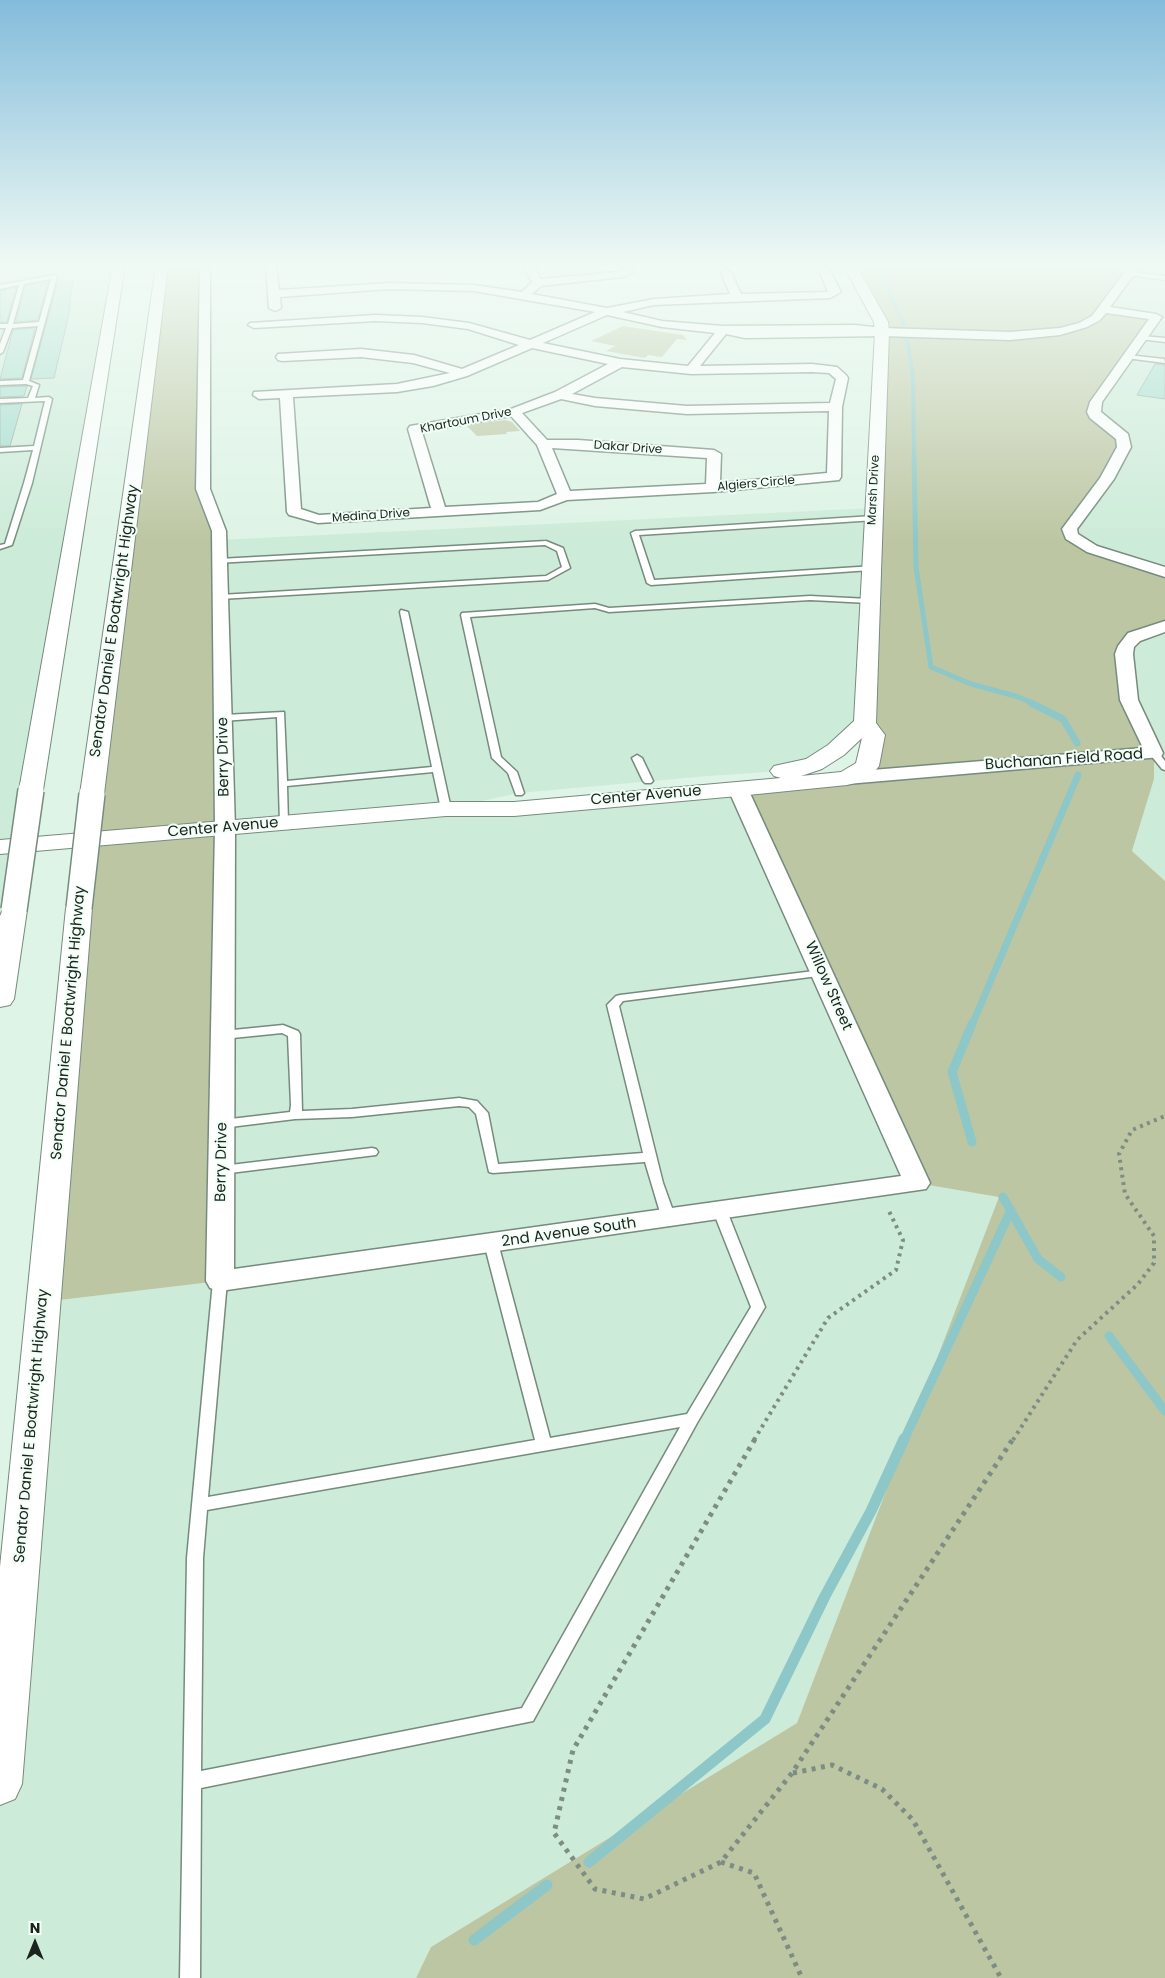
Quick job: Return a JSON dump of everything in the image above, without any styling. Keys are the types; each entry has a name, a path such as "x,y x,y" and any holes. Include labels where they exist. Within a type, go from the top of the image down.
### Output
{"main road":[{"path":"0,999 31,790 102,357"},
{"name":"Senator Daniel E Boatwright Highway","path":"0,1784 79,908 92,794 150,357"},
{"name":"Marsh Drive","path":"847,778 867,766 874,735 865,723 881,357"},
{"name":"Center Avenue","path":"446,809 519,793 648,780 796,770 814,764 836,750 865,723"},
{"name":"Center Avenue","path":"0,847 446,809 514,809 847,778"}],"street":[{"name":"Berry Drive","path":"204,357 203,489 218,531 225,828 220,1281"},
{"path":"282,358 293,357"},
{"path":"399,357 414,359 464,373"},
{"path":"259,395 397,388 433,382 464,373 500,357"},
{"path":"593,357 620,363 691,370 701,357"},
{"path":"1128,357 1096,402 1094,412 1098,418 1122,436 1124,448 1107,479 1068,529 1071,536 1092,549 1165,572"},
{"name":"Khartoum Drive","path":"439,512 415,429 514,412 560,395 620,363"},
{"name":"Algiers Circle","path":"565,496 712,488 834,478 836,407 842,378 833,370 812,368 691,370"},
{"name":"Medina Drive","path":"286,393 294,512 318,519 439,512 540,506 565,496"},
{"path":"560,395 595,402 687,410 836,407"},
{"path":"514,412 543,444 565,496"},
{"name":"Dakar Drive","path":"543,444 715,448 712,488"},
{"name":"Buchanan Field Road","path":"847,778 1160,760 1129,700 1124,654 1126,646 1134,638 1165,626"},
{"name":"Willow Street","path":"738,789 917,1183"},
{"name":"2nd Avenue South","path":"220,1281 879,1190 917,1183"}],"lane":[{"path":"26,382 32,357"},
{"path":"1131,357 1164,361"},
{"path":"0,383 26,382 36,385 31,399"},
{"path":"0,401 49,398 8,545 0,547"},
{"path":"0,450 36,448"},
{"path":"871,568 651,583 635,533 873,518"},
{"path":"219,561 546,543 560,550 566,568 548,578 220,597"},
{"path":"519,793 512,772 497,758 465,614 595,606 609,610 810,598 869,601"},
{"path":"404,612 446,809"},
{"path":"223,718 281,714 283,823"},
{"path":"637,758 648,780"},
{"path":"282,784 437,769"},
{"path":"669,1219 651,1157 613,1005 620,998 822,973"},
{"path":"223,1036 283,1029 294,1034 298,1105 295,1115"},
{"path":"222,1124 295,1115 352,1112 458,1102 473,1104 482,1113 494,1169 651,1157"},
{"path":"222,1170 372,1152"},
{"path":"193,1781 527,1715 692,1419 758,1308 720,1212"},
{"path":"491,1244 544,1445"},
{"path":"190,1978 195,1558 220,1281"},
{"path":"200,1505 692,1419"}],"path":[{"path":"879,1190 903,1240 896,1270 828,1318 711,1511 573,1750 554,1833 595,1889 644,1899 721,1862 792,1773 972,1504 1077,1340 1138,1284 1154,1263 1154,1236 1125,1194 1119,1154 1132,1130 1165,1116"},
{"path":"792,1773 832,1765 882,1789 913,1820 1001,1978"},
{"path":"721,1862 754,1873 802,1978"}],"shaded area":[{"path":"0,357 102,357 0,999"},
{"path":"151,357 204,357 203,489 219,531 220,1281 43,1302"},
{"path":"881,357 1128,357 1096,402 1094,412 1097,418 1123,437 1124,447 1107,479 1069,529 1071,536 1092,549 1165,572 1165,626 1134,637 1126,646 1124,654 1129,700 1154,753 1154,779 1132,851 1165,881 1165,1978 416,1978 431,1947 797,1723 999,1197 917,1183 738,789 850,772 867,766 874,736 865,723"},
{"path":"1100,357 1165,357 1165,572 1079,543 1075,520 1097,418"},
{"path":"505,420 512,422 520,431 477,436 466,425"},
{"path":"872,508 865,723 796,770 519,793 449,808 738,789 1003,1197 797,1723 431,1947 416,1978 0,1978 0,1784 43,1302 220,1281 219,540"},
{"path":"1165,626 1165,881 1132,851 1154,779 1129,700 1126,646"}],"building":[{"path":"6,357 27,357 22,378 0,379"},
{"path":"37,357 59,357 54,378 31,379"},
{"path":"1155,364 1165,365 1165,399 1137,395"},
{"path":"27,386 24,396 0,397 0,387"},
{"path":"22,404 10,446 0,446 0,405"}],"waterway":[{"path":"910,357 913,376 914,457"},
{"path":"914,456 916,567 931,667 971,684 1019,697 1034,704"},
{"path":"1031,703 1063,719 1077,743"},
{"path":"972,1025 1078,775"},
{"path":"972,1024 952,1072 972,1142"},
{"path":"1003,1197 1011,1211"},
{"path":"904,1440 1011,1211"},
{"path":"1011,1211 1038,1259 1061,1277"},
{"path":"1109,1336 1165,1411"},
{"path":"589,1862 765,1719 825,1596 871,1511 904,1439"},
{"path":"474,1940 547,1885"}]}
